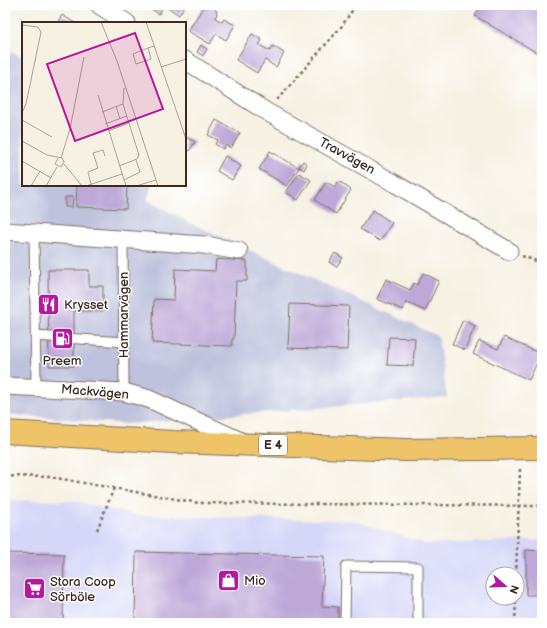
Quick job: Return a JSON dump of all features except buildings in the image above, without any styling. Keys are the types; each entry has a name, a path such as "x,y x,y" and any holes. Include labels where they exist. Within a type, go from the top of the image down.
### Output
{"highway":[{"name":"E 4","path":"5,432 173,442 406,450 542,448"}],"street":[{"path":"99,5 125,22"},
{"name":"Travvägen","path":"186,61 267,112 394,183 509,251"},
{"path":"5,231 204,245 239,251"},
{"name":"Mackvägen","path":"5,386 124,392 149,399 247,444"}],"lane":[{"path":"34,232 36,387"},
{"name":"Hammarvägen","path":"123,239 124,392"},
{"path":"35,336 124,342"},
{"path":"345,623 346,566 418,567 418,623"}],"path":[{"path":"267,112 341,26 356,5"},
{"path":"509,251 542,263"},
{"path":"516,566 520,469"},
{"path":"5,476 50,477 199,503 542,506"},
{"path":"97,530 114,488"},
{"path":"515,623 516,606"}],"shaded area":[{"path":"5,48 22,57 22,186 152,186 147,200 190,223 438,336 447,397 127,424 5,414"},
{"path":"5,500 75,501 135,515 355,521 426,544 542,540 542,623 5,623"}],"place":[{"name":"Krysset","path":"49,305"},
{"name":"Preem","path":"62,339"},
{"name":"Mio","path":"229,581"},
{"name":"Stora Coop Sörböle","path":"34,589"}]}
